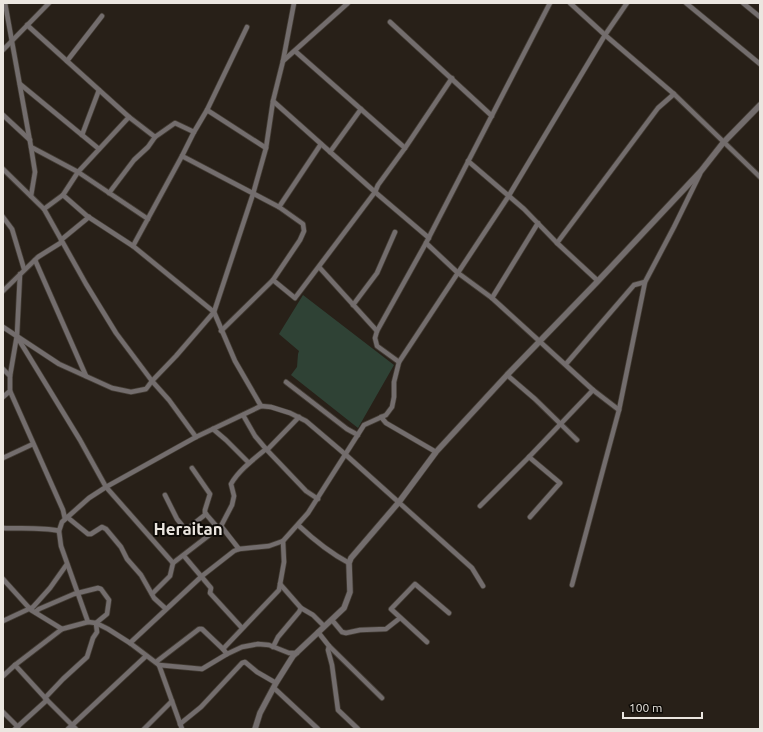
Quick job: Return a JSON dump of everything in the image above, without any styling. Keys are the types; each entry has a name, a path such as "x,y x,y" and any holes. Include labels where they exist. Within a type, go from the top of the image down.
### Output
{"street":[{"path":"5,3 35,172 31,196"},
{"path":"3,50 49,3"},
{"path":"3,327 59,364 112,388 131,392 146,389 176,356 214,312 253,194 266,148 294,3"},
{"path":"284,61 348,3"},
{"path":"398,362 377,346 375,338 377,331 429,238 550,3"},
{"path":"570,3 674,94 723,143 760,177"},
{"path":"130,643 202,576 234,551 239,549 269,546 283,541 298,526 318,499 364,425 372,420 386,415 392,407 394,382 398,362 508,197 605,35 627,3"},
{"path":"686,3 760,64"},
{"path":"743,3 760,17"},
{"path":"67,61 102,16"},
{"path":"390,22 492,116"},
{"path":"27,25 129,117 154,137"},
{"path":"132,246 207,110 247,27"},
{"path":"295,51 405,148"},
{"path":"272,280 295,298 375,192 378,185 452,78"},
{"path":"20,84 99,149"},
{"path":"82,135 99,90"},
{"path":"557,243 658,108 674,94"},
{"path":"274,101 375,192 429,238"},
{"path":"255,729 260,713 293,656 344,608 350,592 349,563 353,555 398,502 436,452 701,171 723,143 760,105"},
{"path":"330,152 361,109"},
{"path":"207,110 266,148"},
{"path":"3,114 30,140"},
{"path":"44,210 63,195 78,172 129,117"},
{"path":"109,193 134,160 148,147 154,137 175,123 194,132"},
{"path":"279,207 321,144"},
{"path":"31,147 78,172 148,218"},
{"path":"182,156 279,207 303,224 304,231 300,240 272,280 222,331"},
{"path":"468,161 508,197 524,209 557,243 598,281"},
{"path":"3,169 44,210 116,333 196,437"},
{"path":"572,585 619,410 645,282 701,171"},
{"path":"63,195 89,217 132,246 214,312 235,362 260,406"},
{"path":"3,217 12,229 24,269"},
{"path":"3,291 24,269 61,241 89,217"},
{"path":"492,298 538,223"},
{"path":"353,305 377,273 395,232"},
{"path":"426,243 458,273 492,298 593,390 619,410"},
{"path":"35,260 86,376"},
{"path":"319,267 377,331"},
{"path":"20,274 17,335 10,376 10,392 66,518 88,534 102,528 106,529 121,547 152,594 166,609"},
{"path":"566,364 634,285 645,282"},
{"path":"17,335 80,440 106,487 173,563"},
{"path":"3,369 10,376"},
{"path":"507,375 577,440"},
{"path":"286,382 347,429 358,435"},
{"path":"480,506 593,390"},
{"path":"3,397 10,392"},
{"path":"88,622 61,546 59,531 62,522 89,498 106,487 196,437 260,406 271,407 290,413 306,421 472,568 483,586"},
{"path":"243,415 255,436 266,450 306,491 318,499"},
{"path":"152,594 170,576 173,563 184,556 219,527 232,505 234,496 231,484 248,463 266,450 299,417"},
{"path":"381,417 386,423 436,452"},
{"path":"213,429 248,463"},
{"path":"3,458 33,444"},
{"path":"529,457 560,484 530,517"},
{"path":"192,468 210,494 205,510 206,514 239,549"},
{"path":"165,495 177,519 186,529 206,514"},
{"path":"298,526 320,545 349,563"},
{"path":"3,528 47,528 59,531"},
{"path":"222,649 279,590 284,562 283,541"},
{"path":"184,556 211,588 210,593 242,628"},
{"path":"3,621 33,607 50,588 67,564"},
{"path":"3,579 30,608 62,629"},
{"path":"280,584 301,608 314,615 324,626"},
{"path":"426,642 391,609 415,584 450,613"},
{"path":"35,612 78,592 98,588 101,589 109,600 107,614 96,623"},
{"path":"273,647 278,637 301,608"},
{"path":"332,620 342,632 346,633 360,630 386,629 400,618"},
{"path":"3,676 62,629 88,622 96,623 108,629 130,643 157,664 202,669 242,647 258,644 269,645 289,653 297,653"},
{"path":"3,712 16,728 46,699 63,679 87,657 93,638 97,632 96,623"},
{"path":"157,664 198,629 202,629 227,654"},
{"path":"318,632 328,646 382,698"},
{"path":"328,646 338,710 358,728"},
{"path":"15,665 72,728 146,656"},
{"path":"157,664 181,727 242,663 245,662 256,672 275,685 318,729"},
{"path":"275,685 313,729"},
{"path":"144,729 172,701"}],"green space":[{"path":"303,295 394,365 358,428 291,375 297,367 299,351 279,334"}],"district":[{"name":"Heraitan","path":"188,529"}]}
